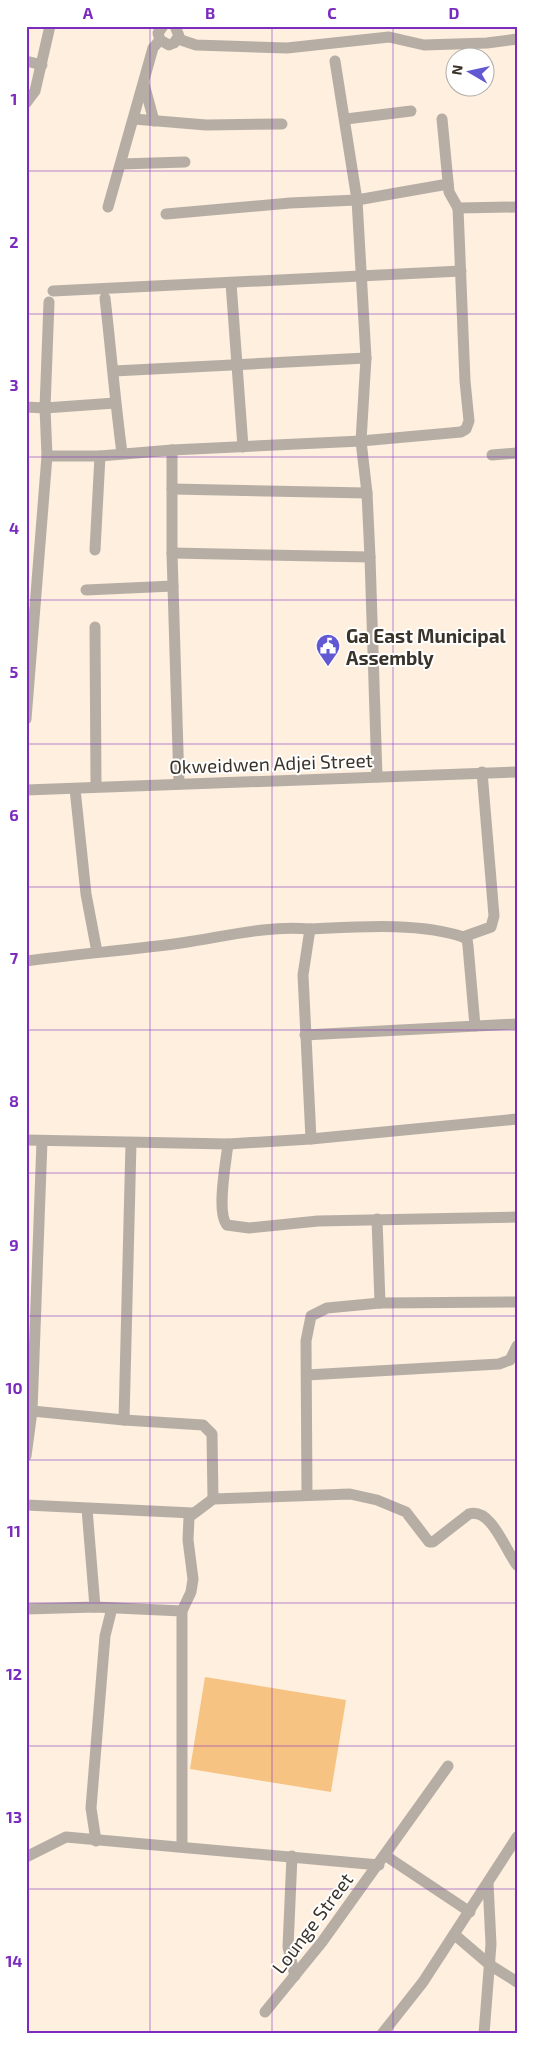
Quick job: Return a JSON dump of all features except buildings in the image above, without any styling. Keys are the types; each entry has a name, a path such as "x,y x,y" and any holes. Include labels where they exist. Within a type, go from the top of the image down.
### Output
{"street":[{"path":"26,103 35,91 50,26"},
{"path":"163,26 158,33 160,40 169,45 178,39"},
{"path":"175,26 178,32 178,39"},
{"path":"178,39 196,46 287,48 389,37 424,45 487,43 517,39"},
{"path":"108,206 154,45 160,40"},
{"path":"335,60 346,119 357,200 362,277 366,358 361,441 367,494 377,777"},
{"path":"26,61 42,65"},
{"path":"144,82 154,121"},
{"path":"346,119 411,111"},
{"path":"134,119 206,125 282,124"},
{"path":"47,456 100,456 172,450 361,441 461,432 468,428 458,208 449,192 442,119"},
{"path":"121,164 185,162"},
{"path":"166,214 290,203 357,200 448,184"},
{"path":"458,208 517,207"},
{"path":"26,719 47,456 45,408 51,296 231,283 461,271"},
{"path":"231,283 243,447"},
{"path":"106,298 114,371 115,403 122,453"},
{"path":"114,371 366,358"},
{"path":"26,407 45,408 115,403"},
{"path":"172,450 172,553 179,784"},
{"path":"492,455 517,453"},
{"path":"95,550 100,456"},
{"path":"172,489 367,494"},
{"path":"172,553 370,557"},
{"path":"86,590 173,586"},
{"path":"95,627 96,786"},
{"path":"26,961 182,943 289,927 310,929 372,926 424,930 463,937 491,927 494,916 482,772"},
{"name":"Okweidwen Adjei Street","path":"26,790 517,772"},
{"path":"75,789 86,894 97,952"},
{"path":"310,929 303,975 310,1139"},
{"path":"463,937 468,946 475,1026"},
{"path":"305,1035 517,1024"},
{"path":"26,1140 228,1144 310,1139 517,1119"},
{"path":"26,1456 32,1410 42,1141"},
{"path":"124,1420 131,1142"},
{"path":"228,1144 222,1197 223,1217 227,1225 249,1228 318,1221 517,1216"},
{"path":"377,1219 380,1303"},
{"path":"307,1495 306,1340 311,1316 327,1308 380,1303 517,1302"},
{"path":"307,1375 499,1364 510,1360 517,1346"},
{"path":"32,1410 124,1420 203,1425 212,1434 213,1499"},
{"path":"182,1846 180,1721 182,1611 191,1592 192,1563 188,1522 193,1513 213,1499 350,1494 377,1500 406,1512 429,1542 433,1542 469,1514 476,1512 483,1514 492,1524 517,1565"},
{"path":"26,1505 193,1513"},
{"path":"87,1509 95,1607"},
{"path":"26,1609 95,1607 182,1611"},
{"path":"96,1841 91,1808 105,1636 112,1608"},
{"name":"Lounge Street","path":"265,2012 296,1976 382,1860 448,1766"},
{"path":"382,2034 424,1982 517,1837"},
{"path":"26,1857 63,1838 292,1856 382,1860 470,1912"},
{"path":"292,1856 288,1947 296,1976"},
{"path":"484,2034 490,1965 488,1883"},
{"path":"455,1935 490,1965 517,1982"}],"shaded area":[{"path":"205,1677 346,1700 331,1792 190,1769"}],"place":[{"name":"Ga East Municipal Assembly","path":"328,667"}]}
